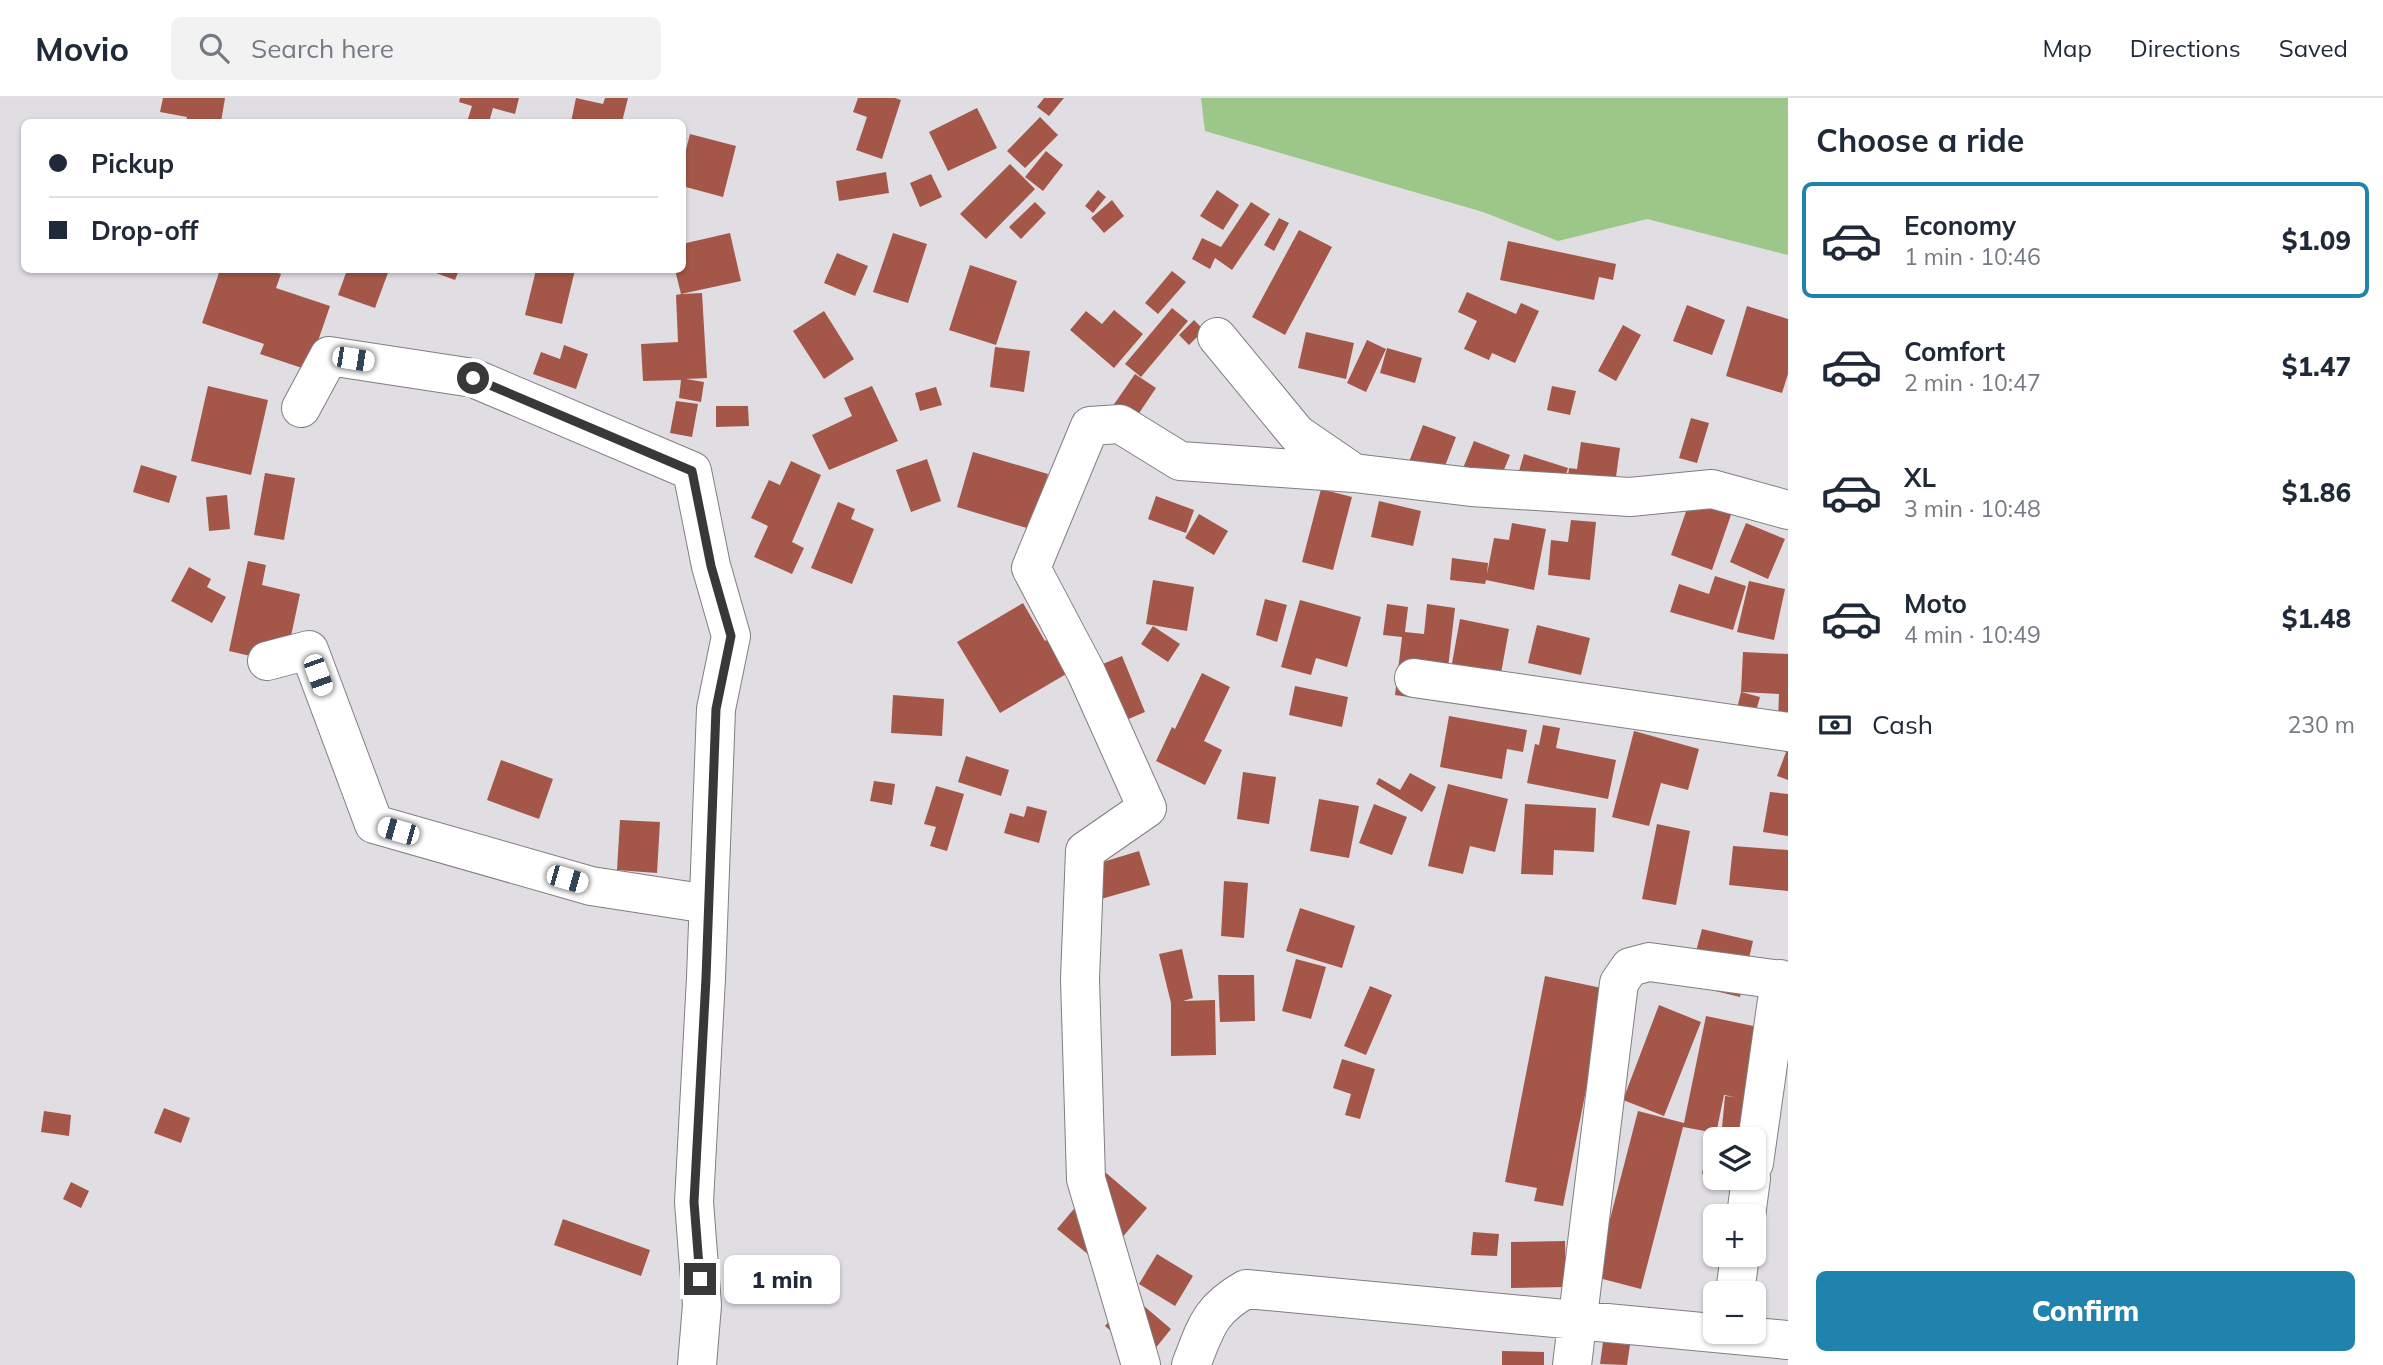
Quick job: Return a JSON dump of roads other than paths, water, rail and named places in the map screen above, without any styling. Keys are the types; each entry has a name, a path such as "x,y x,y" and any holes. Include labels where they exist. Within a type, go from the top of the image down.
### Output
{"street":[{"path":"1217,337 1297,434 1354,473"},
{"path":"300,408 330,356 473,378 692,471 711,566 731,636 716,709 694,1202 702,1305 698,1365"},
{"path":"1141,1365 1086,1179 1080,979 1085,851 1147,808 1086,672 1031,568 1090,426 1120,424 1180,461 1354,473 1471,487 1630,497 1712,489 1788,510"},
{"path":"267,661 309,650 374,824 591,886 708,904"},
{"path":"1414,678 1788,732"},
{"path":"1572,1365 1619,983 1630,967 1649,962 1784,980 1777,1084 1764,1127"},
{"path":"1191,1365 1207,1325 1216,1311 1227,1300 1246,1289 1577,1320 1703,1340"},
{"path":"1766,1341 1788,1340"}]}
